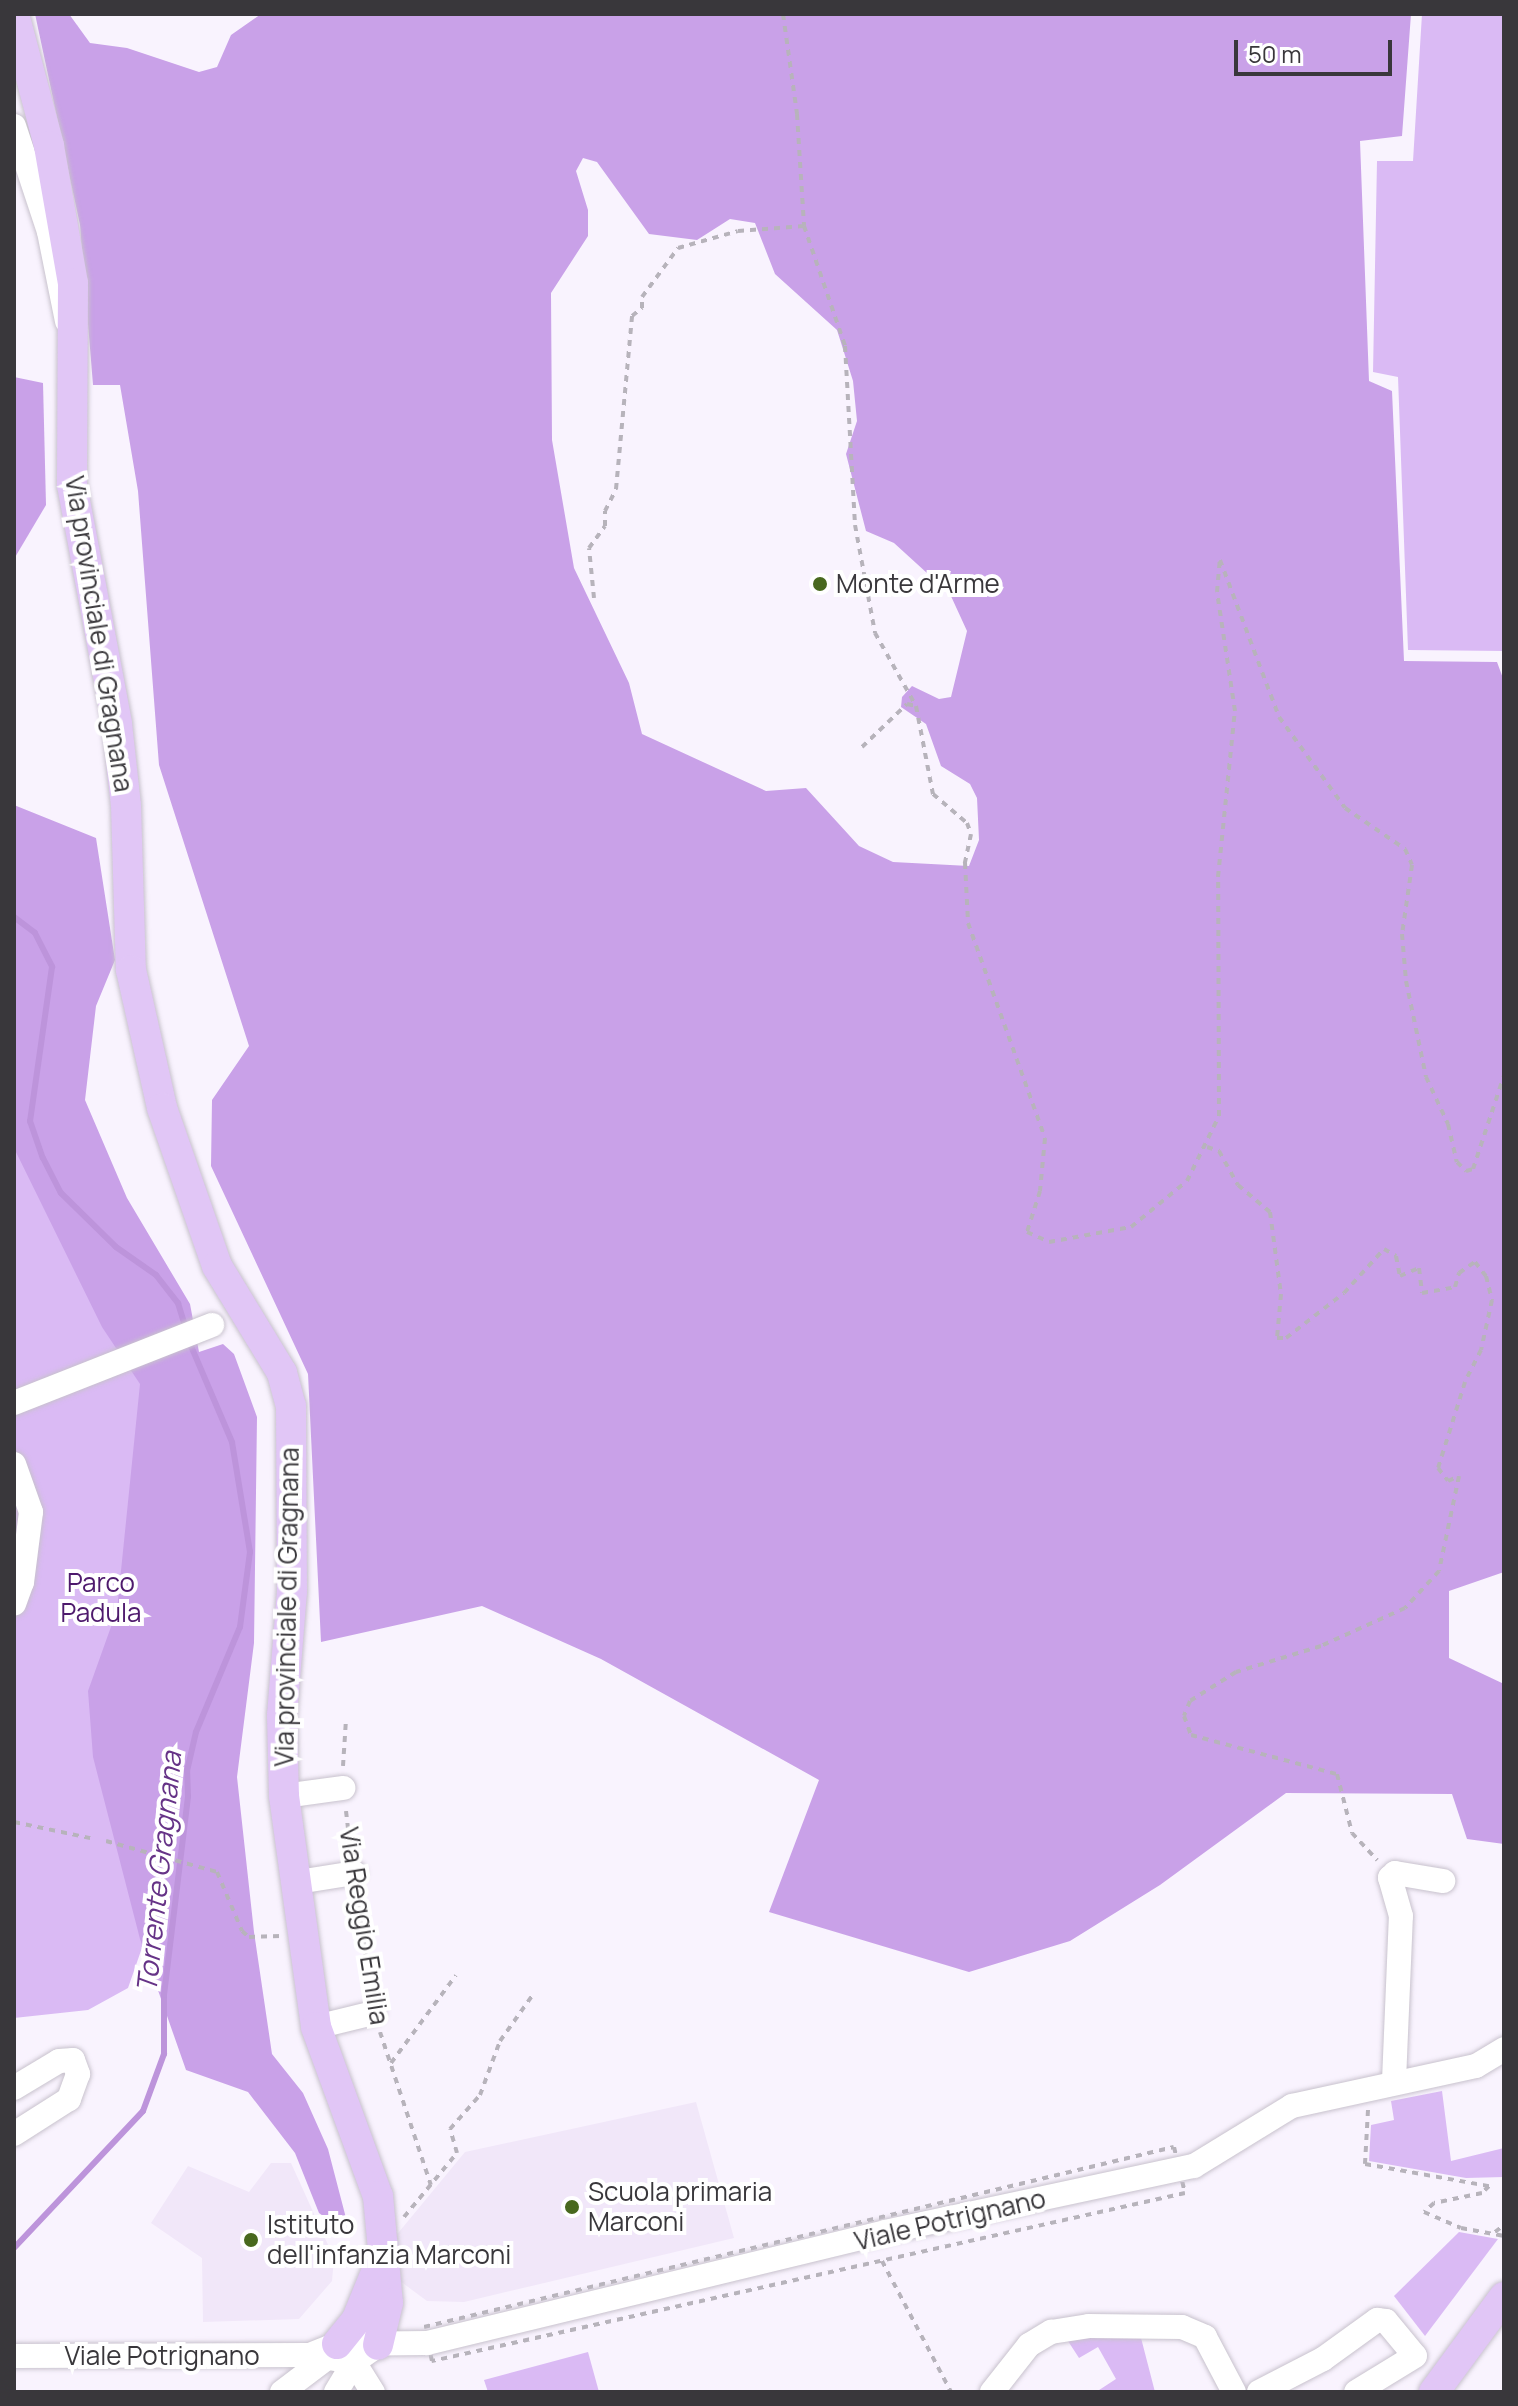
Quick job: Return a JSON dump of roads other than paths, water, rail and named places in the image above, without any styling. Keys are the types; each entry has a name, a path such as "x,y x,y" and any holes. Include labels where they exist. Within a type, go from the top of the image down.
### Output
{"main road":[{"name":"Via provinciale di Gragnana","path":"14,14 61,206 73,283 72,485 117,724 126,806 131,970 162,1108 217,1266 282,1373 291,1406 292,1591 282,1716 284,1796 316,2027 391,2235 388,2303 340,2353"},
{"path":"340,2353 365,2303 391,2235"},
{"path":"1434,2392 1504,2297"}],"street":[{"name":"Via provinciale di Gragnana","path":"14,126 49,232 62,315 73,323"},
{"path":"22,1398 212,1325"},
{"path":"14,1464 31,1512 14,1604"},
{"path":"284,1796 343,1788"},
{"path":"298,1882 354,1873"},
{"path":"1394,2081 1401,1916 1390,1878 1395,1873 1443,1881"},
{"path":"316,2027 373,2013"},
{"name":"Viale Potrignano","path":"14,2356 340,2353 427,2343 885,2232 1194,2166 1292,2106 1394,2081 1476,2066 1504,2049"},
{"path":"14,2088 59,2061 73,2060 78,2074 69,2099 14,2134"},
{"path":"1259,2392 1323,2359 1377,2320 1386,2321 1415,2356 1356,2392"},
{"path":"992,2392 1029,2345 1051,2332 1089,2326 1182,2327 1205,2337 1234,2392"},
{"path":"282,2392 340,2353"},
{"path":"336,2392 340,2353"},
{"path":"340,2353 373,2392"}],"waterway":[{"name":"Torrente Gragnana","path":"14,917 35,933 52,967 30,1121 43,1158 61,1193 116,1247 156,1275 178,1303 186,1330"},
{"name":"Torrente Gragnana","path":"14,2248 143,2111 164,2054 164,1995 188,1796 187,1771 196,1732 240,1627 250,1552 232,1442 189,1341"}],"place":[{"name":"Monte d'Arme","path":"820,584"},
{"name":"Scuola primaria Marconi","path":"572,2207"},
{"name":"Istituto dell'infanzia Marconi","path":"251,2240"}],"park label":[{"name":"Parco Padula","path":"101,1598"}]}
